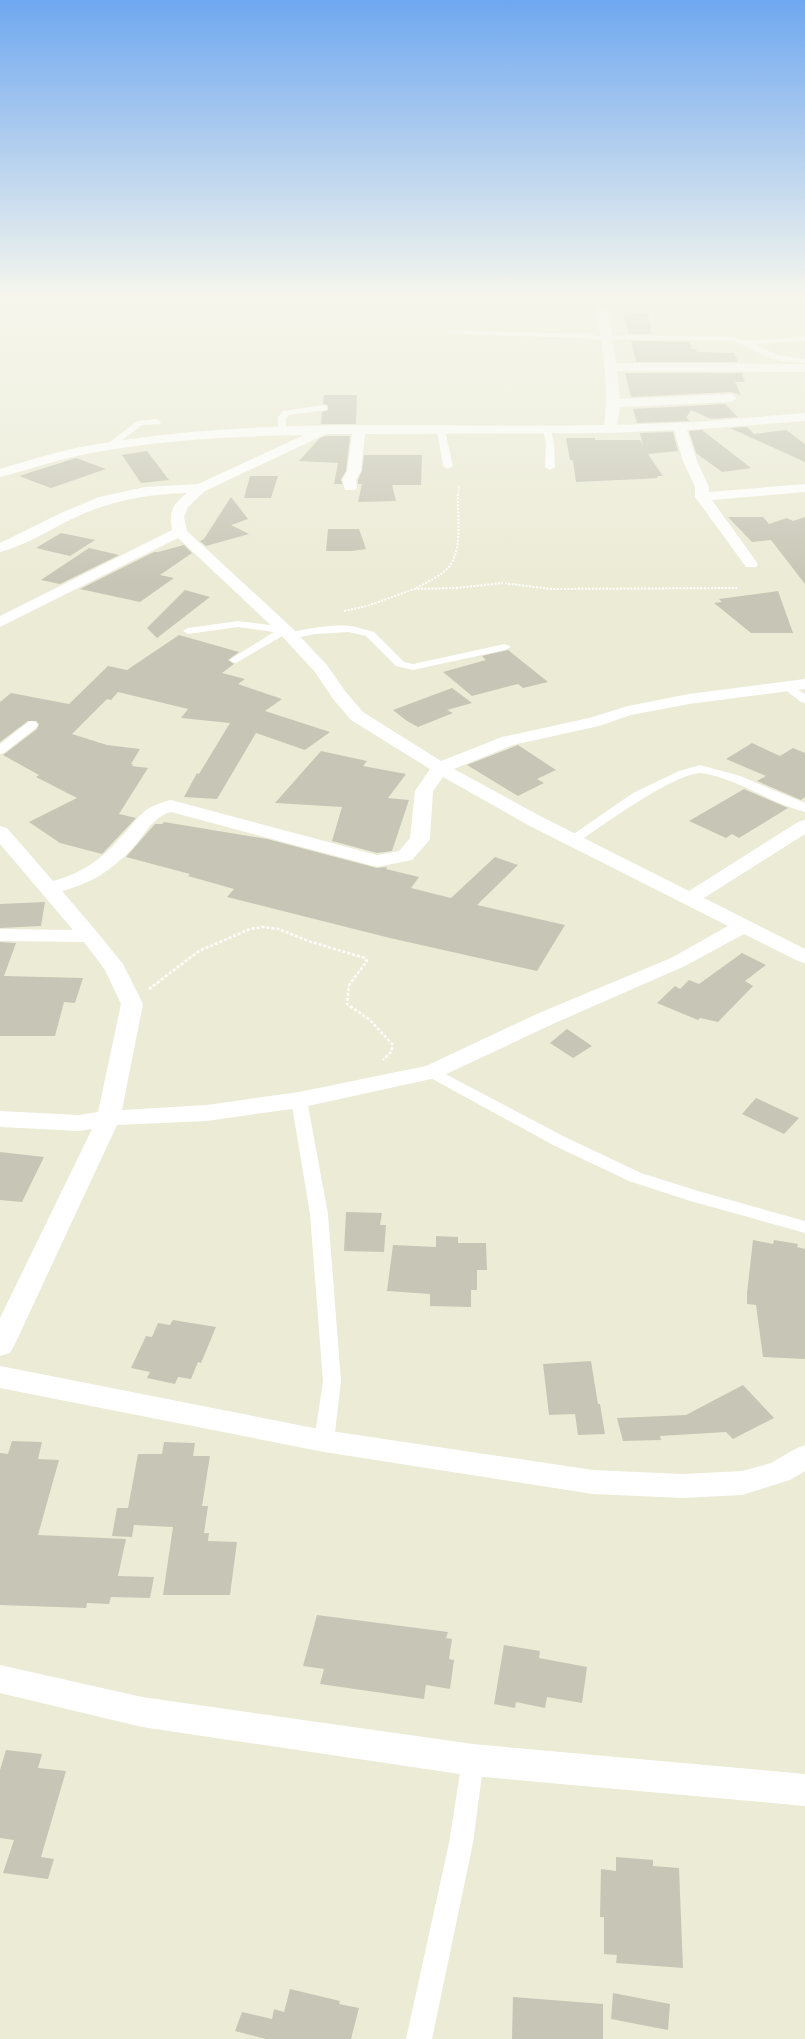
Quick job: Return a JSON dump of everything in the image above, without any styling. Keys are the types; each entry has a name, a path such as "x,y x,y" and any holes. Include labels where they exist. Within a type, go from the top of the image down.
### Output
{"street":[{"path":"610,429 614,403 613,391"},
{"path":"614,403 731,398"},
{"path":"0,473 63,454 168,438 325,430 610,429 766,421 805,417"},
{"path":"679,426 690,461 702,487 702,497 751,564"},
{"path":"325,430 200,488 181,506 177,517 180,532 287,633 321,670 339,695 357,716 440,768 572,840 805,957"},
{"path":"350,487 349,480 354,471 359,430"},
{"path":"0,548 91,505 117,496 156,490 200,488"},
{"path":"702,497 805,488"},
{"path":"0,622 180,532"},
{"path":"49,888 78,881 95,871 132,838 145,818 157,809 171,806 377,861 405,856 420,839 424,791 440,768 508,741 593,722 628,711 689,699 805,684"},
{"path":"689,899 805,826"},
{"path":"0,832 90,936 115,969 132,1004 109,1118 0,1346"},
{"path":"0,1119 79,1123 109,1118 206,1113 299,1100 432,1072 547,1018 678,962 744,926"},
{"path":"0,935 90,936"},
{"path":"0,1377 324,1441 593,1482 683,1486 742,1483 780,1472 805,1457"},
{"path":"0,1679 142,1712 473,1760 805,1790"}],"lane":[{"path":"282,432 282,417 286,413 324,408"},
{"path":"109,446 140,423 157,422"},
{"path":"442,430 448,466"},
{"path":"547,430 550,443 550,467"},
{"path":"188,631 238,624 287,633 349,628 370,634 400,664 413,667 505,647"},
{"path":"236,660 287,633"},
{"path":"788,686 805,700"},
{"path":"0,750 32,725"},
{"path":"572,840 637,796 683,774 700,769 736,779 805,808"},
{"path":"432,1072 559,1142 635,1177 693,1196 805,1227"},
{"path":"299,1100 319,1214 332,1381 324,1441"},
{"path":"419,2039 461,1844 473,1760"}],"path":[{"path":"339,612 367,606 414,589 438,576 453,561 458,528 457,512 459,486"},
{"path":"414,589 456,588 502,583 551,589 737,588"},
{"path":"132,1004 188,958 250,929 262,927 279,929 308,941 365,958 367,961 362,970 349,982 346,994 347,1004 370,1020 392,1044 392,1051 375,1070 373,1078 367,1086"}],"building":[{"path":"630,391 739,391 741,395 731,392 631,397"},
{"path":"324,395 357,395 356,424 321,424 322,412 328,410 328,405 323,404"},
{"path":"725,404 738,417 711,419 691,410 686,418 690,421 637,423 633,409"},
{"path":"747,427 754,434 786,430 805,444 805,462 730,428"},
{"path":"702,430 751,468 722,472 696,453 689,431"},
{"path":"673,432 678,451 648,454 663,476 657,476 658,478 576,482 573,460 570,460 566,438 595,438 595,440 640,440 643,446 640,433"},
{"path":"326,436 350,436 346,471 341,479 342,484 334,484 338,463 299,461 320,438"},
{"path":"147,451 169,480 141,483 122,455"},
{"path":"364,455 422,455 421,485 392,485 396,501 358,502 362,484 358,484 358,480 362,471"},
{"path":"76,458 106,469 51,488 19,476"},
{"path":"250,476 278,476 271,498 244,498"},
{"path":"231,497 248,519 231,525 249,534 206,546 200,541 204,539"},
{"path":"728,517 763,517 769,524 787,518 793,521 805,517 805,584 771,540 752,542"},
{"path":"328,529 359,529 366,549 352,551 326,551"},
{"path":"61,533 95,540 70,556 36,548"},
{"path":"184,545 192,553 160,575 174,578 140,602 80,589 154,552"},
{"path":"89,548 119,555 60,584 41,580"},
{"path":"185,590 210,597 157,638 147,628"},
{"path":"778,591 793,633 751,633 714,603 722,602 719,599"},
{"path":"179,635 239,652 228,660 234,664 222,673 245,679 238,684 282,699 265,711 330,732 305,750 256,733 217,799 184,797 197,773 199,774 230,723 181,718 188,709 118,692 111,700 107,699 72,734 107,745 140,749 131,764 133,764 132,766 148,768 119,814 136,818 102,854 60,843 29,822 77,798 36,777 39,775 3,755 37,729 39,724 36,721 28,721 0,742 0,702 11,693 69,704 108,666 127,670"},
{"path":"508,650 548,682 523,688 518,684 472,696 443,672 486,660 482,656"},
{"path":"452,688 472,703 447,710 453,713 418,727 407,721 393,710"},
{"path":"752,743 780,756 793,748 805,753 805,797 801,800 757,781 766,776 726,759"},
{"path":"518,745 556,770 537,779 544,783 518,796 467,765"},
{"path":"321,751 367,761 363,766 406,774 388,798 409,800 392,851 377,853 332,841 342,807 275,803"},
{"path":"744,789 788,808 739,838 732,834 726,838 689,821"},
{"path":"164,822 267,839 377,868 387,867 386,869 419,877 411,888 451,898 495,857 518,865 477,905 565,925 537,971 390,938 227,897 234,889 188,876 190,874 126,857 155,824 162,824"},
{"path":"45,902 41,926 0,928 0,904"},
{"path":"0,942 16,943 4,976 83,978 75,1003 64,1002 55,1036 0,1036"},
{"path":"742,953 766,965 745,981 753,986 718,1022 700,1018 698,1020 657,1003 675,986 680,989 689,980 699,984"},
{"path":"567,1029 592,1046 573,1058 550,1043"},
{"path":"756,1098 799,1118 784,1134 742,1114"},
{"path":"0,1152 44,1157 22,1202 0,1200"},
{"path":"346,1212 382,1213 380,1225 386,1225 384,1252 344,1251"},
{"path":"436,1236 458,1237 458,1243 486,1243 487,1270 477,1270 477,1290 471,1290 471,1307 430,1306 430,1294 387,1291 393,1245 436,1247"},
{"path":"753,1240 773,1244 774,1240 798,1244 797,1247 805,1249 805,1359 763,1357 756,1305 747,1304"},
{"path":"173,1320 216,1327 201,1363 198,1362 191,1379 178,1377 175,1384 147,1378 150,1372 131,1368 146,1336 152,1337 158,1323 170,1325"},
{"path":"591,1361 598,1404 600,1404 605,1434 578,1435 575,1414 549,1415 543,1364"},
{"path":"743,1385 774,1418 733,1439 726,1432 660,1436 661,1440 623,1441 617,1418 686,1415"},
{"path":"12,1441 42,1442 38,1459 59,1460 38,1535 126,1539 118,1576 154,1577 150,1598 111,1597 109,1604 87,1603 86,1608 0,1605 0,1453 8,1454"},
{"path":"164,1442 195,1443 193,1456 210,1456 202,1506 208,1506 204,1533 209,1533 208,1541 237,1542 230,1595 163,1595 173,1527 134,1525 132,1537 112,1536 117,1508 128,1508 138,1454 162,1454"},
{"path":"317,1615 448,1632 446,1638 452,1639 449,1659 454,1660 450,1689 426,1685 424,1699 320,1684 324,1669 303,1666"},
{"path":"504,1645 540,1651 539,1658 587,1667 582,1703 547,1697 545,1708 516,1702 515,1708 494,1704"},
{"path":"6,1750 42,1754 38,1768 66,1771 41,1857 54,1859 48,1879 3,1873 14,1840 0,1838 0,1770"},
{"path":"616,1857 653,1860 653,1866 679,1868 683,1968 616,1963 617,1955 604,1954 604,1917 600,1917 601,1869 616,1871"},
{"path":"290,1989 340,2001 339,2004 359,2008 351,2039 266,2039 235,2031 242,2012 272,2019 274,2009 284,2012"},
{"path":"613,1993 670,2004 668,2030 611,2019"},
{"path":"513,1997 603,2004 603,2039 512,2039"}]}
